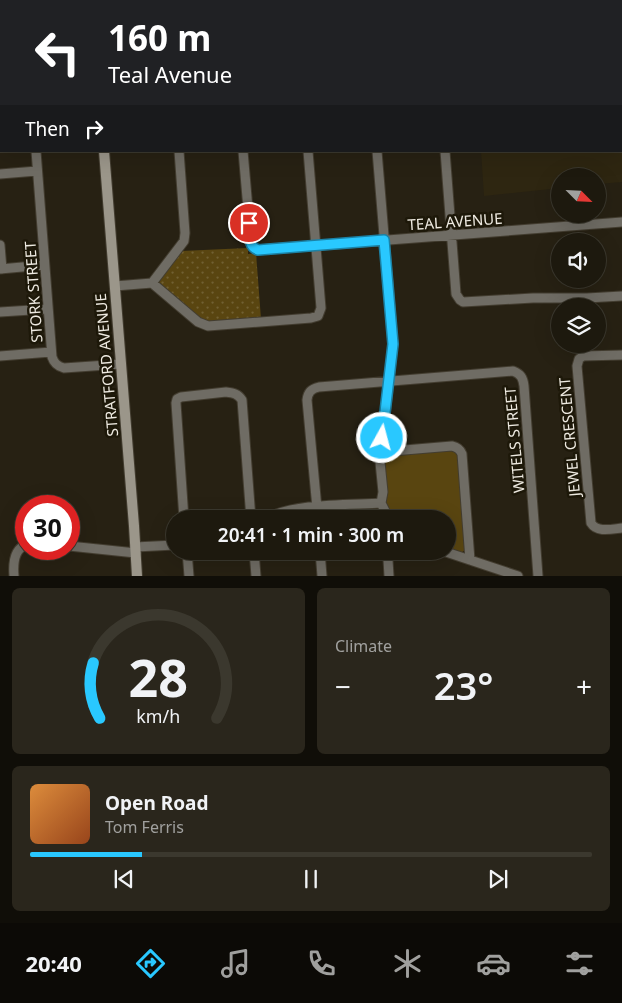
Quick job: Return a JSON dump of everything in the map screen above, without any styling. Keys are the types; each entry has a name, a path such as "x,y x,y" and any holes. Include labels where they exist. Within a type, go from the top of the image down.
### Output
{"street":[{"name":"STORK STREET","path":"36,152 50,352 54,362 64,368 121,364"},
{"name":"STRATFORD AVENUE","path":"104,152 137,576"},
{"path":"152,283 182,244 185,237 179,152"},
{"name":"TEAL AVENUE","path":"243,152 251,244 253,248 260,250 622,222"},
{"path":"115,286 152,283 205,326 318,316 321,308 308,152"},
{"path":"377,152 393,344 380,462 383,492 380,503 384,510"},
{"path":"445,152 456,294 460,300 463,302 474,302 523,298 622,296"},
{"path":"0,174 37,171"},
{"path":"0,245 1,269 44,264"},
{"path":"0,312 47,309"},
{"path":"0,356 50,352"},
{"name":"JEWEL CRESCENT","path":"622,354 584,356 579,359 577,366 591,523 594,528 599,530 622,528"},
{"name":"WITELS STREET","path":"389,381 513,372 520,375 524,386 538,576"},
{"path":"317,510 307,395 310,390 319,387 389,381"},
{"path":"183,510 177,399 226,392 234,393 242,400 250,510"},
{"path":"381,452 452,446 460,451 462,454 470,560"},
{"path":"291,510 380,503"},
{"path":"80,547 135,550 166,546"},
{"path":"456,555 518,576"},
{"path":"14,576 13,569 15,560"},
{"path":"188,560 189,576"},
{"path":"255,560 256,576"},
{"path":"321,560 322,576"},
{"path":"388,560 389,576"}],"shaded area":[{"path":"481,152 622,152 622,182 606,183 606,168 551,168 551,189 484,196"},
{"path":"248,248 248,254 256,253 261,319 205,323 159,284 160,278 181,251"},
{"path":"452,449 458,454 465,550 461,553 456,551 456,510 387,510 385,504 383,461 386,456"}],"route":[{"path":"249,223 251,244 255,250 384,240 393,344 382,438"}]}
